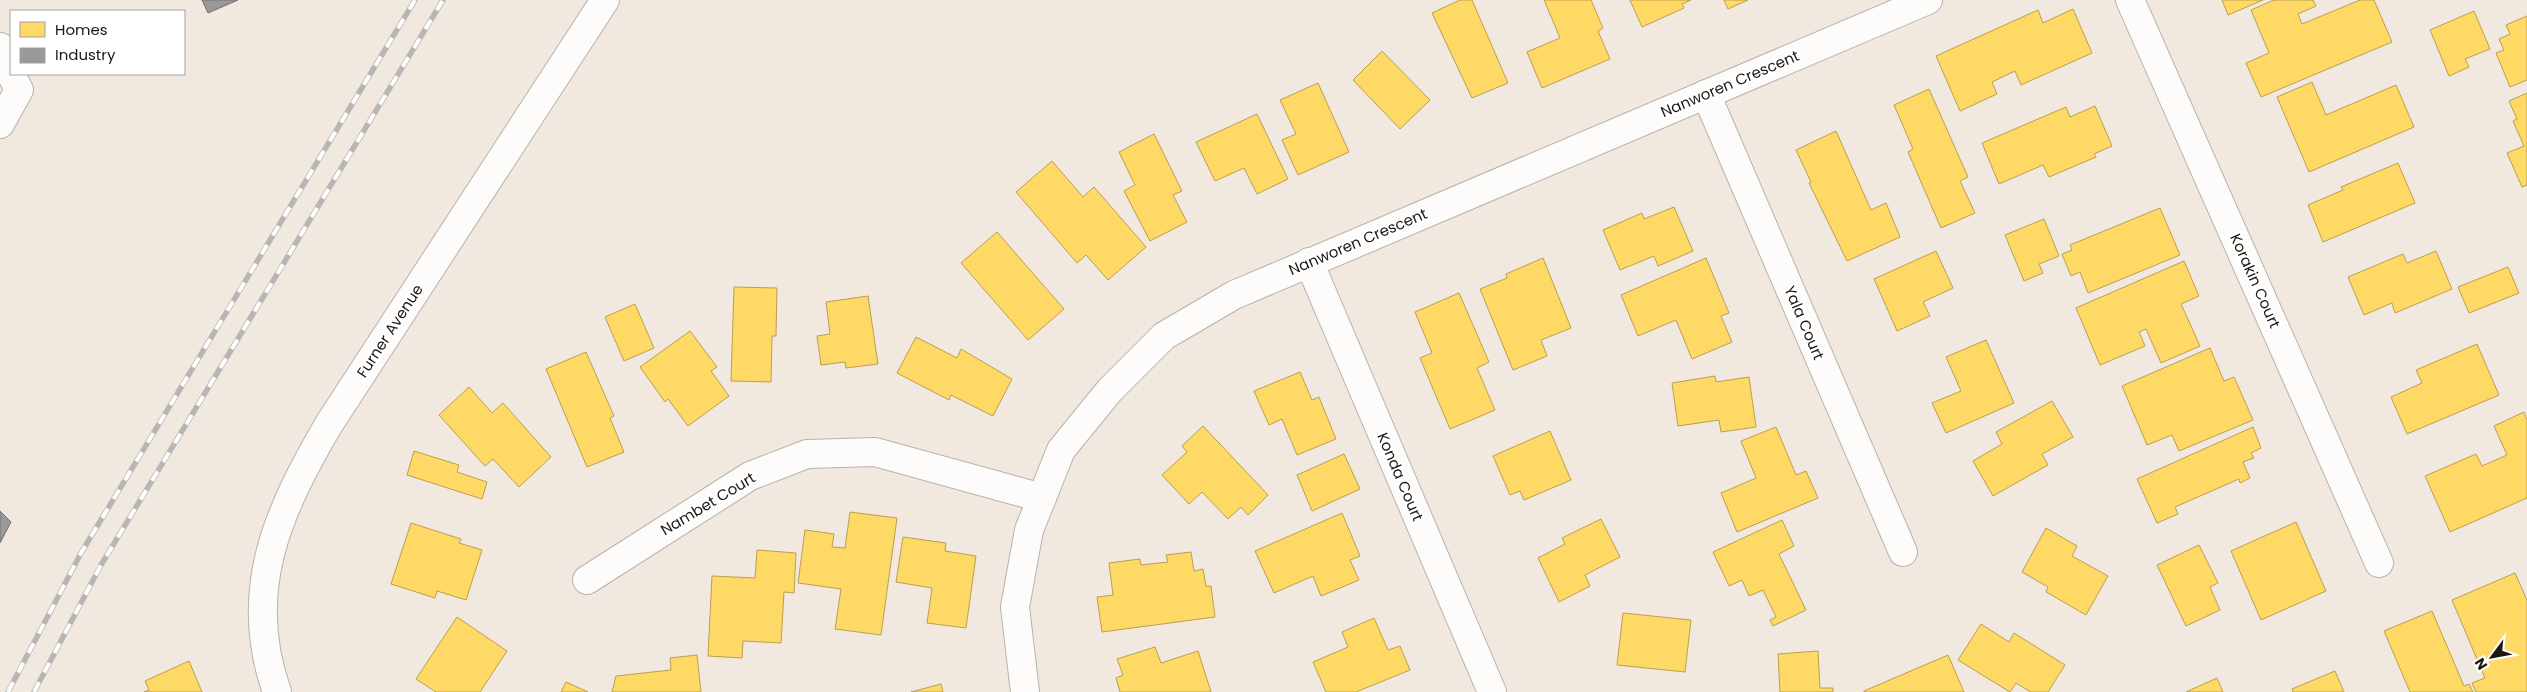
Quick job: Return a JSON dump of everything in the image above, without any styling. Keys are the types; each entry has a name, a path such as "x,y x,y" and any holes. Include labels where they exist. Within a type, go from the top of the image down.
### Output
{"street":[{"name":"Furner Avenue","path":"277,692 264,647 262,593 272,541 292,492 329,424 605,0"},
{"name":"Nanworen Crescent","path":"1026,692 1015,607 1029,530 1061,450 1110,390 1164,336 1234,295 1309,262 1928,0"},
{"name":"Korakin Court","path":"2130,0 2379,563"},
{"path":"0,48 10,70"},
{"path":"0,124 14,79"},
{"name":"Yala Court","path":"1706,94 1902,552"},
{"name":"Konda Court","path":"1309,262 1492,692"},
{"name":"Nambet Court","path":"587,580 750,476 807,454 876,452 1042,498"}],"building: Homes":[{"path":"1460,0 1472,0 1508,83 1472,98 1432,13"},
{"path":"1544,0 1591,0 1603,28 1598,31 1610,59 1542,88 1527,52 1560,38"},
{"path":"1630,0 1691,0 1682,4 1684,8 1642,27"},
{"path":"1724,0 1748,0 1728,9"},
{"path":"2222,0 2263,0 2228,15"},
{"path":"2274,0 2313,0 2316,6 2298,14 2302,24 2360,0 2374,0 2392,42 2261,97 2246,63 2269,53 2251,10"},
{"path":"2073,9 2092,53 2021,85 2015,71 1992,82 1997,94 1960,111 1936,56 2038,10 2043,23"},
{"path":"2474,11 2490,49 2465,59 2469,67 2449,76 2430,30"},
{"path":"2527,16 2527,80 2510,87 2496,53 2504,50 2499,39 2510,34 2506,25"},
{"path":"1382,51 1430,100 1400,129 1353,80"},
{"path":"2312,82 2326,115 2396,85 2414,127 2309,172 2277,97"},
{"path":"1318,83 1349,152 1298,175 1282,140 1296,134 1280,100"},
{"path":"1929,89 1968,177 1960,181 1975,213 1941,228 1908,152 1913,149 1894,105"},
{"path":"2527,93 2527,185 2522,187 2507,153 2524,146 2513,121 2517,119 2509,101"},
{"path":"2095,106 2112,146 2094,154 2096,157 2049,177 2043,165 1999,184 1982,143 2066,107 2070,117"},
{"path":"1257,114 1288,179 1257,194 1244,168 1215,181 1196,142"},
{"path":"1836,131 1871,210 1886,203 1900,237 1847,261 1809,183 1811,182 1796,150"},
{"path":"1154,134 1182,191 1173,195 1187,222 1150,241 1124,191 1135,185 1119,152"},
{"path":"1052,161 1083,197 1094,187 1146,247 1108,280 1086,255 1077,263 1016,192"},
{"path":"2398,163 2415,203 2323,242 2308,205 2343,190 2341,187"},
{"path":"1674,207 1693,251 1658,266 1654,256 1620,270 1603,230 1642,213 1644,219"},
{"path":"2160,208 2180,255 2088,293 2080,272 2071,276 2062,254 2072,250 2070,245"},
{"path":"2044,219 2059,256 2039,264 2043,273 2024,281 2005,235"},
{"path":"997,232 1064,309 1028,340 961,263"},
{"path":"1936,251 1953,288 1923,302 1930,316 1897,331 1874,279"},
{"path":"2436,251 2452,289 2395,313 2392,303 2364,315 2348,277 2403,254 2407,263"},
{"path":"1543,258 1571,328 1541,340 1547,356 1513,370 1480,289 1507,278 1506,274"},
{"path":"1706,258 1729,313 1721,316 1732,342 1692,359 1676,320 1638,336 1621,295"},
{"path":"2184,261 2199,296 2181,304 2200,346 2161,363 2146,329 2139,332 2145,346 2100,365 2076,308"},
{"path":"2508,267 2519,293 2469,313 2458,287"},
{"path":"734,287 777,288 776,336 772,336 771,382 731,381"},
{"path":"1459,293 1489,362 1477,368 1495,410 1450,429 1420,358 1432,353 1415,312"},
{"path":"868,296 878,364 846,368 845,362 821,365 817,336 830,334 826,302"},
{"path":"635,304 654,348 624,361 605,317"},
{"path":"690,331 717,367 711,371 729,396 688,426 668,399 665,402 640,367"},
{"path":"916,337 957,358 961,349 1012,379 993,416 951,395 949,400 897,373"},
{"path":"1986,340 2014,403 1946,433 1932,403 1961,391 1946,357"},
{"path":"2477,344 2499,395 2407,434 2391,397 2422,383 2416,370"},
{"path":"2210,348 2224,381 2234,377 2253,420 2179,451 2172,435 2147,445 2122,386"},
{"path":"586,352 614,416 610,418 624,452 587,467 546,369"},
{"path":"1300,372 1312,400 1319,397 1336,439 1297,455 1282,419 1269,425 1254,391"},
{"path":"1715,376 1716,382 1749,377 1756,427 1721,432 1719,420 1678,426 1672,383"},
{"path":"469,387 492,413 503,403 551,457 519,487 493,459 485,466 439,415"},
{"path":"2052,401 2073,437 2042,454 2048,465 1993,496 1973,461 2002,444 1996,432"},
{"path":"2524,412 2527,420 2527,498 2450,532 2425,476 2476,454 2482,466 2507,455 2494,426"},
{"path":"1203,426 1268,495 1248,515 1241,507 1228,519 1202,492 1189,504 1162,475 1187,452 1182,446"},
{"path":"1776,427 1796,475 1806,471 1818,498 1737,532 1721,493 1756,478 1741,441"},
{"path":"2253,427 2261,448 2251,453 2254,458 2243,462 2250,478 2240,483 2239,479 2175,507 2178,514 2157,523 2137,479"},
{"path":"1550,431 1571,480 1524,500 1520,491 1510,495 1493,456"},
{"path":"414,451 459,465 457,472 487,482 482,499 407,475"},
{"path":"1344,454 1360,489 1312,511 1297,475"},
{"path":"850,512 897,518 881,635 835,629 841,589 798,583 805,530 834,534 832,547 845,548"},
{"path":"1342,513 1360,556 1350,560 1359,580 1321,596 1313,576 1274,593 1255,551"},
{"path":"1601,519 1620,557 1585,575 1590,586 1559,602 1538,558 1565,544 1562,538"},
{"path":"1782,520 1794,546 1779,554 1806,610 1773,626 1770,620 1776,617 1763,590 1749,596 1742,580 1729,586 1713,552"},
{"path":"2296,522 2326,591 2261,620 2231,551"},
{"path":"411,523 461,539 459,543 482,550 466,600 437,591 435,598 391,584"},
{"path":"2046,528 2077,546 2072,556 2108,576 2086,615 2046,592 2048,587 2022,572"},
{"path":"903,537 946,543 945,551 976,556 966,628 927,623 932,588 896,582"},
{"path":"2199,545 2218,583 2210,587 2220,610 2186,626 2157,565"},
{"path":"757,550 796,553 794,593 784,592 781,643 743,641 742,658 708,656 712,576 755,578"},
{"path":"1191,552 1194,571 1203,569 1206,586 1211,586 1215,617 1102,632 1097,597 1113,595 1109,563 1140,559 1141,565 1168,562 1166,555"},
{"path":"2515,573 2527,600 2527,692 2476,692 2472,683 2485,678 2452,600"},
{"path":"2432,611 2464,686 2469,684 2473,692 2410,692 2384,631"},
{"path":"1623,613 1691,620 1685,672 1617,665"},
{"path":"457,617 507,651 480,692 436,692 416,679"},
{"path":"1374,618 1388,650 1400,646 1410,670 1356,692 1326,692 1313,662 1348,647 1342,632"},
{"path":"1981,624 2009,642 2014,633 2065,665 2048,692 2031,692 2016,683 2010,692 1958,660"},
{"path":"1155,647 1161,663 1198,651 1211,692 1120,692 1116,678 1123,675 1117,659"},
{"path":"1818,651 1820,688 1833,688 1833,692 1780,692 1778,654"},
{"path":"697,655 701,692 612,692 616,676 671,670 670,658"},
{"path":"1948,655 1964,692 1864,692 1864,691"},
{"path":"189,661 202,692 144,692 149,690 145,681"},
{"path":"2335,671 2344,692 2293,692 2292,689"},
{"path":"2217,678 2223,692 2186,692"},
{"path":"566,682 588,692 561,692"},
{"path":"941,684 943,692 911,692"}],"building: Industry":[{"path":"202,0 238,0 208,13"},
{"path":"0,511 11,522 0,543"}],"railway":[{"path":"8,692 81,553 415,0"},
{"path":"34,692 101,565 443,0"}]}
